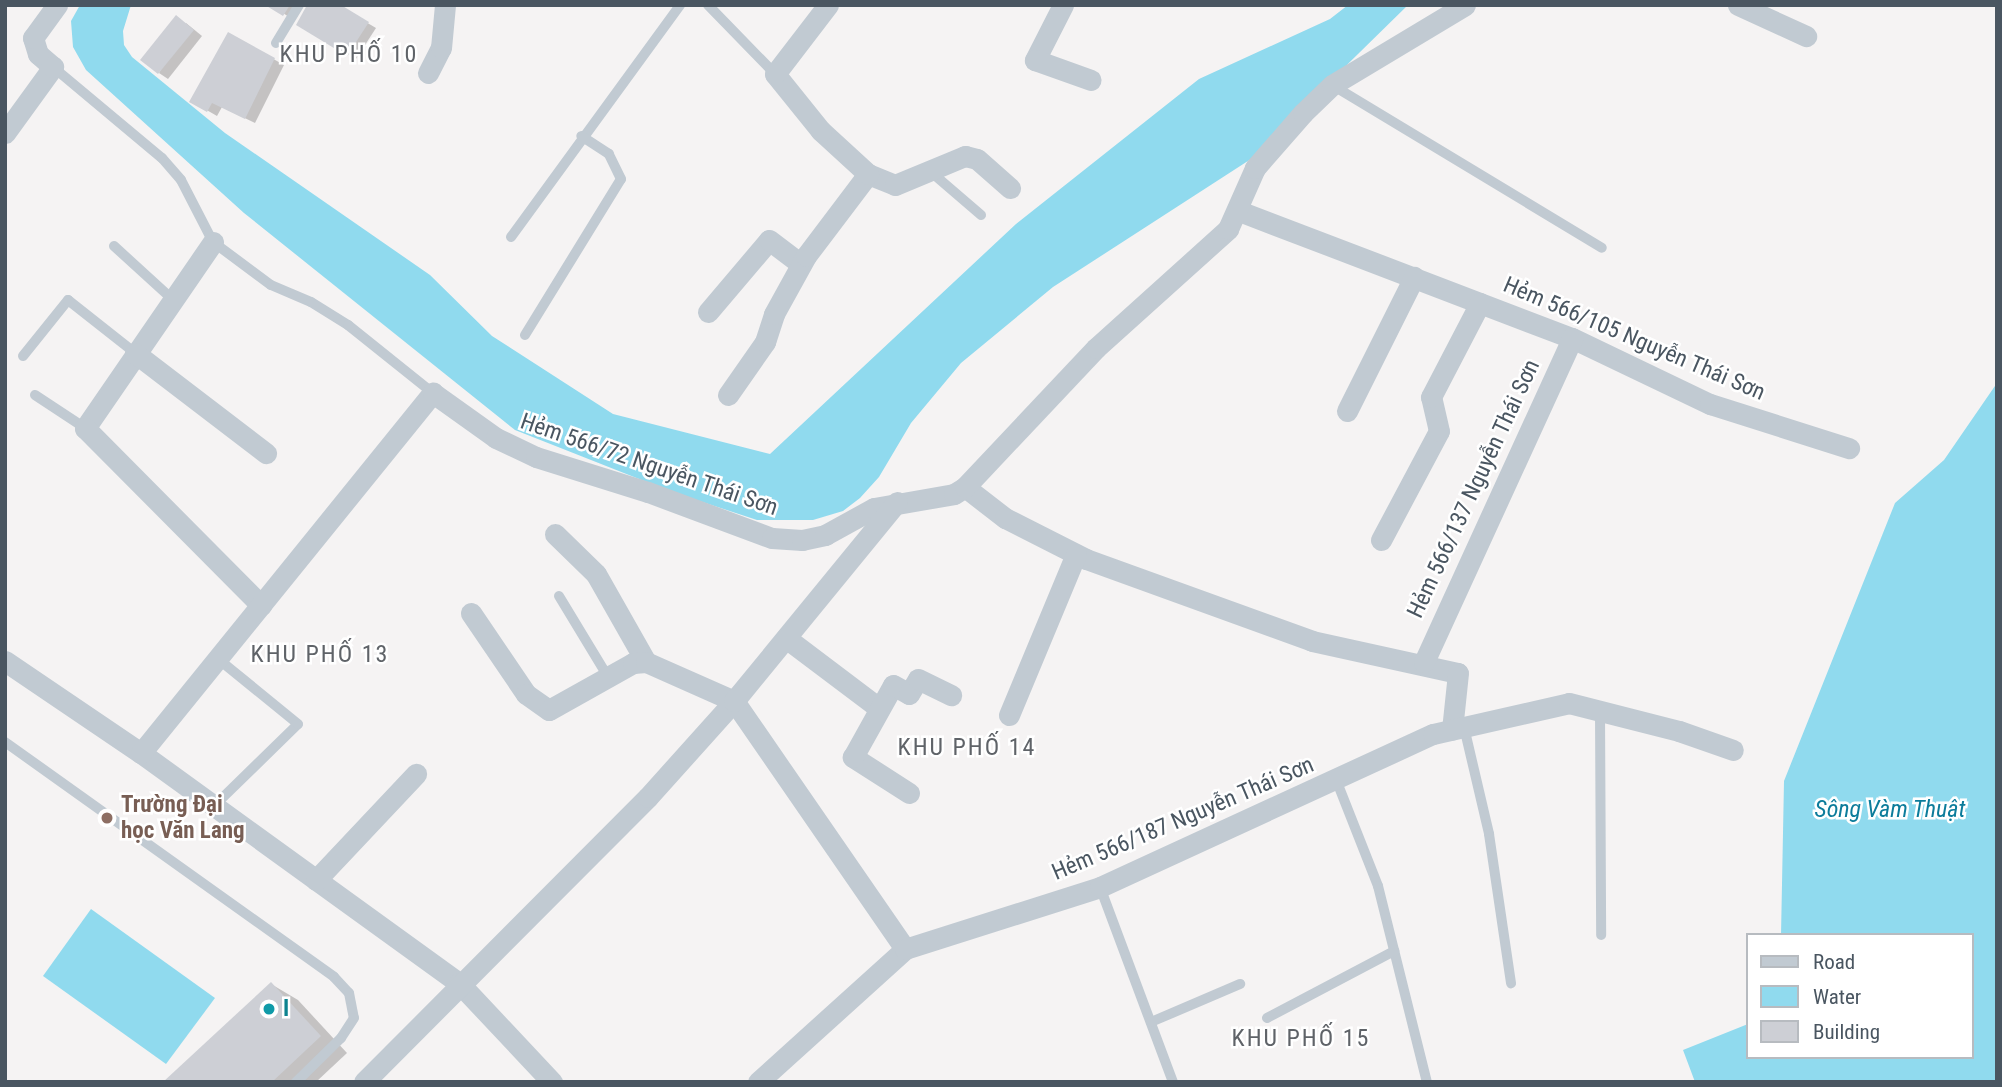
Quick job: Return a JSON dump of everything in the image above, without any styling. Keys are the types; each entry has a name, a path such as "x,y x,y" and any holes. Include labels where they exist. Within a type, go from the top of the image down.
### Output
{"street":[{"path":"5,133 53,67 38,54 33,38 57,5"},
{"path":"428,74 441,48 445,5"},
{"path":"828,5 775,74 821,131 868,174 895,185 965,156 978,159 1010,188"},
{"path":"1063,5 1035,60 1091,80"},
{"path":"1458,729 1458,673 1424,662 1312,641 1076,554 1005,518 965,487 1087,356 1206,252 1238,211 1247,180 1270,147 1332,85 1465,5"},
{"path":"1738,5 1806,36"},
{"path":"727,395 765,342 801,264 868,174"},
{"name":"Hẻm 566/105 Nguyễn Thái Sơn","path":"1238,211 1572,338 1710,404 1849,448"},
{"path":"708,312 769,240 801,264"},
{"path":"213,242 171,299 85,428 261,605"},
{"path":"1347,411 1414,277"},
{"name":"Hẻm 566/105 Nguyễn Thái Sơn","path":"1381,540 1439,430 1431,397 1480,303"},
{"name":"Hẻm 566/137 Nguyễn Thái Sơn","path":"1424,662 1572,338"},
{"path":"135,353 266,453"},
{"path":"141,754 433,393"},
{"name":"Hẻm 566/72 Nguyễn Thái Sơn","path":"433,393 496,438 536,457 648,492 772,538 802,540 825,535 874,508 897,502 928,501 965,487"},
{"path":"364,1082 648,797 734,701 897,502"},
{"path":"555,534 596,573 646,662 734,701 905,949"},
{"path":"1009,715 1076,554"},
{"path":"471,613 526,694 549,710 608,677 646,662"},
{"path":"786,638 879,708"},
{"path":"5,662 141,754 459,984 552,1082"},
{"path":"909,793 853,757 893,685 909,694 918,679 951,695"},
{"name":"Hẻm 566/187 Nguyễn Thái Sơn","path":"758,1082 905,949 1100,887 1216,831 1337,782 1433,734 1569,703 1679,731 1733,750"},
{"path":"316,880 416,774"}],"lane":[{"path":"276,43 299,5"},
{"path":"511,237 581,136 680,5"},
{"path":"708,5 775,74"},
{"name":"Hẻm 566/72 Nguyễn Thái Sơn","path":"53,67 162,158 181,180 213,242 271,285 311,302 348,325 433,393"},
{"path":"1332,85 1602,248"},
{"path":"525,335 621,179 608,154 581,136"},
{"path":"931,172 981,215"},
{"path":"114,246 171,299"},
{"path":"23,355 68,300 135,353"},
{"path":"35,395 85,428"},
{"path":"559,596 608,677"},
{"path":"214,806 298,724 217,658"},
{"path":"1600,713 1601,935"},
{"path":"1458,729 1489,834 1511,983"},
{"path":"5,742 334,977 349,993 354,1018 341,1038 296,1082"},
{"path":"1337,782 1378,886 1427,1082"},
{"path":"1100,887 1173,1082"},
{"path":"1267,1018 1394,951"},
{"path":"1151,1022 1240,984"}],"water":[{"path":"80,5 131,5 123,31 124,45 132,57 225,133 430,275 492,336 613,414 770,454 1016,224 1199,79 1330,19 1348,5 1408,5 1251,159 1053,287 961,363 911,423 879,477 860,498 843,511 813,520 757,520 672,492 515,430 244,213 86,70 73,47 71,21"},
{"name":"Sông Vàm Thuật","path":"1997,383 1997,1082 1695,1082 1683,1050 1746,1025 1746,1059 1974,1059 1974,933 1781,933 1784,781 1895,503 1944,460"},
{"path":"91,909 215,998 166,1064 43,976"}],"building":[{"path":"265,5 290,5 283,16"},
{"path":"307,5 341,5 369,22 347,56 296,25"},
{"path":"176,15 194,30 158,74 140,60"},
{"path":"228,32 275,58 245,119 212,103 207,112 189,102"},
{"name":"I","path":"271,982 321,1036 272,1082 163,1082"}],"place":[{"name":"Trường Đại học Văn Lang","path":"107,818"},
{"name":"I","path":"269,1009"}],"district":[{"name":"KHU PHỐ 10","path":"349,55"},
{"name":"KHU PHỐ 13","path":"320,655"},
{"name":"KHU PHỐ 14","path":"967,748"},
{"name":"KHU PHỐ 15","path":"1301,1039"}]}
